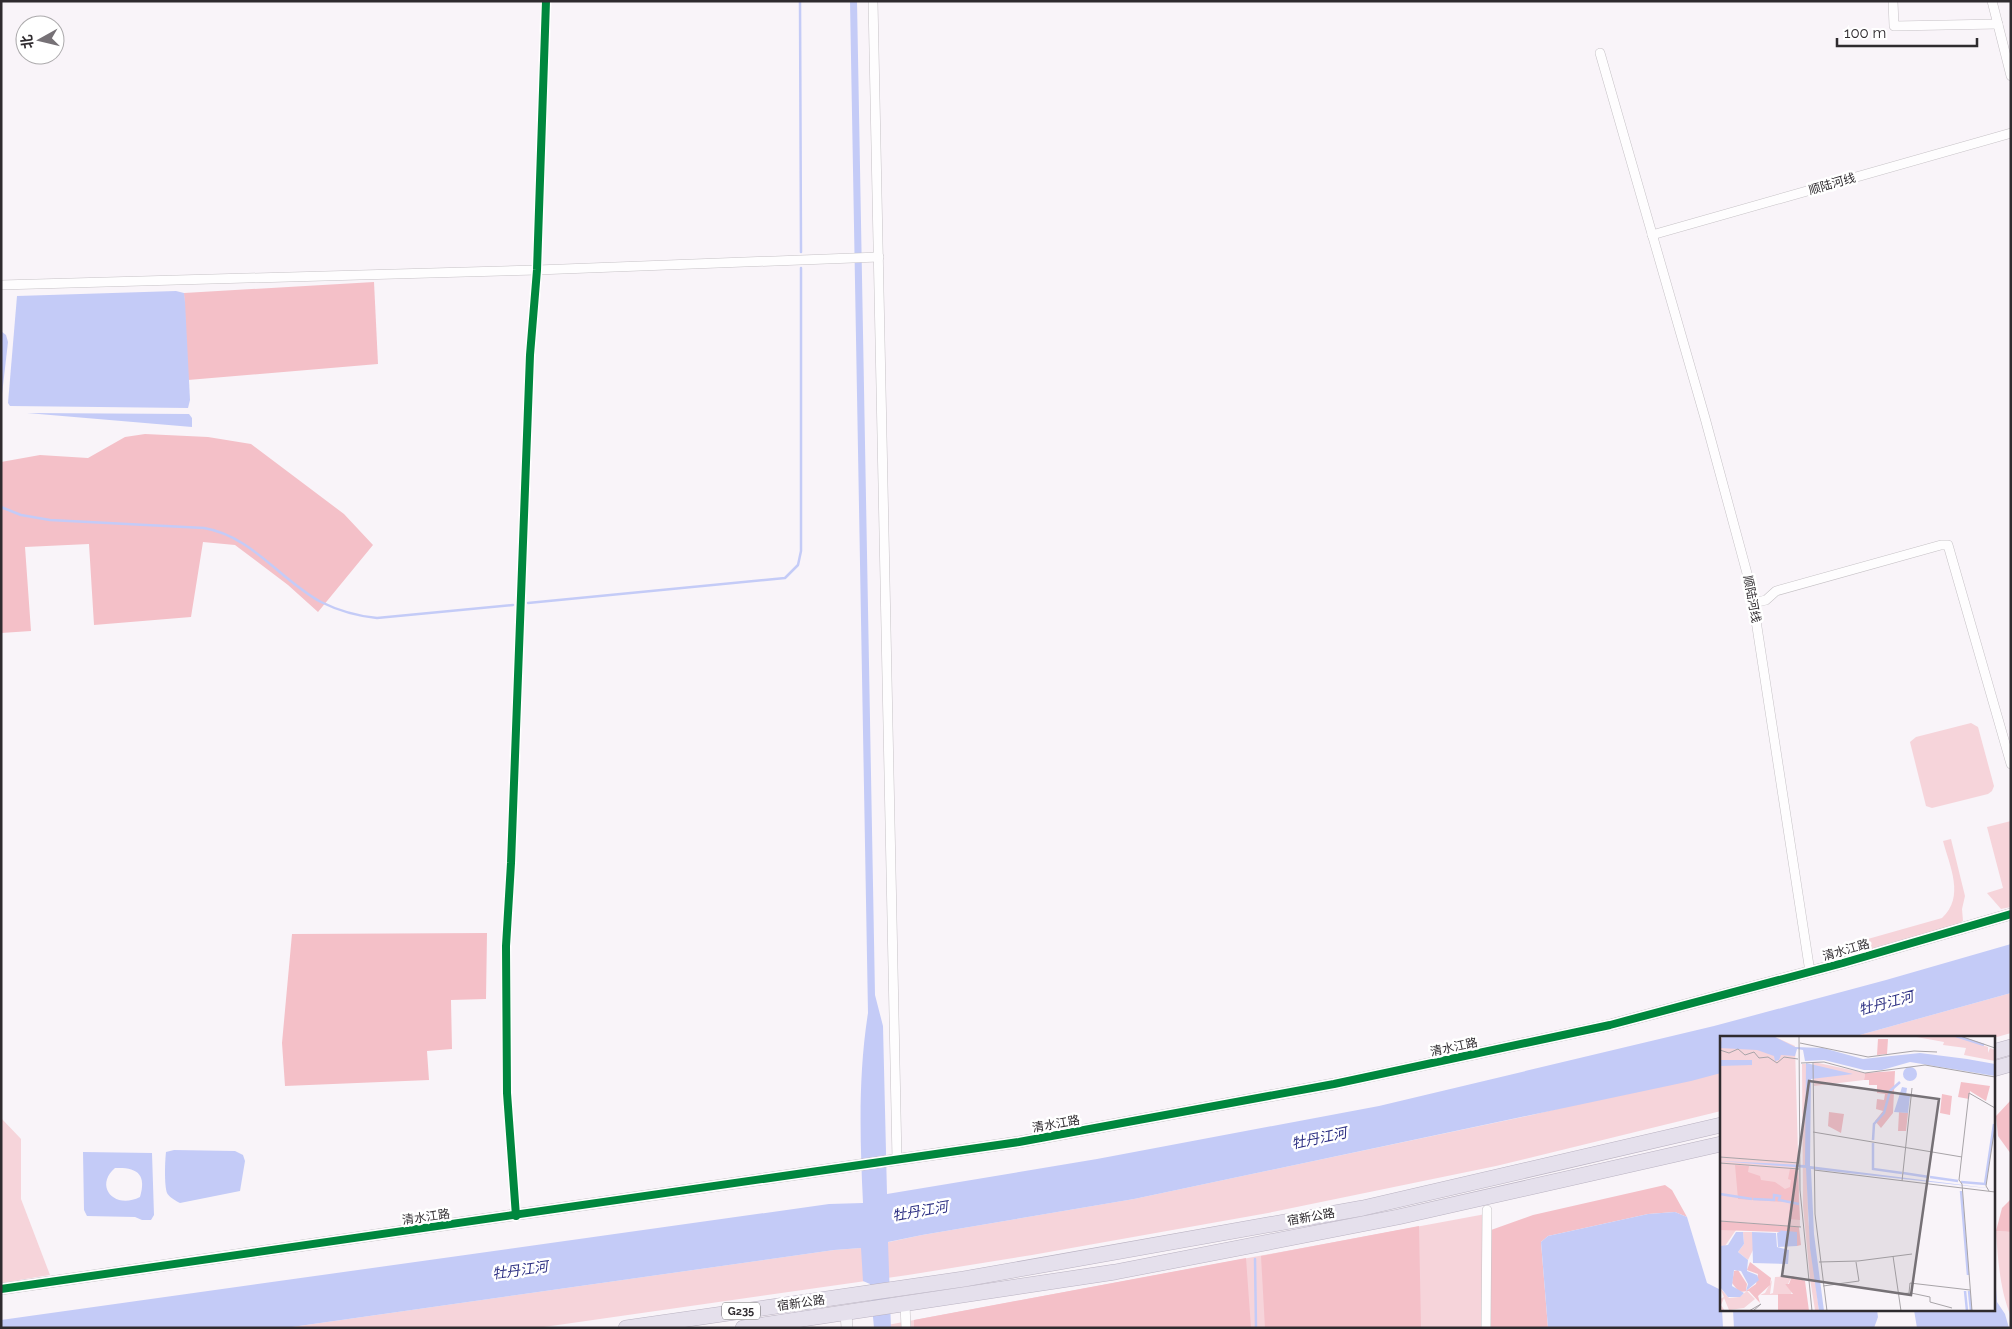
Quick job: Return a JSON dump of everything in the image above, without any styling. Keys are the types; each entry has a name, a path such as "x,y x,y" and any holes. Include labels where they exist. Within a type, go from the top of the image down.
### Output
{"highway":[{"path":"1994,1052 2011,1047"},
{"path":"1994,1069 2011,1064"},
{"name":"宿新公路","path":"626,1328 964,1279 1363,1208 1720,1125"},
{"name":"宿新公路","path":"743,1328 850,1317 902,1305 1115,1272 1379,1221 1720,1144"}],"street":[{"path":"516,1216 507,1093 506,946 511,863 530,355 537,270 546,1"},
{"path":"873,1 874,258 894,1160"},
{"path":"1893,1 1894,26 1998,24"},
{"path":"1992,1 2011,76"},
{"name":"顺陆河线","path":"1600,54 1730,507 1754,602 1810,972"},
{"name":"顺陆河线","path":"1652,235 2011,133"},
{"path":"1,285 537,270 874,258"},
{"path":"1754,602 1766,600 1776,591 1941,545 1948,545 2011,764"},
{"name":"清水江路","path":"1,1289 1019,1142 1334,1084 1610,1026 1810,972 2011,914"},
{"path":"1486,1210 1486,1328"},
{"path":"902,1305 906,1328"}],"shaded area":[{"path":"374,282 378,364 188,380 184,293"},
{"path":"145,434 208,437 251,444 344,514 373,545 318,612 288,585 235,545 203,542 191,617 94,625 89,544 25,547 31,631 1,633 1,462 40,455 88,458 125,437"},
{"path":"1971,723 1978,727 1994,786 1992,791 1988,794 1932,808 1926,806 1910,742 1916,737"},
{"path":"2011,821 2011,907 2001,909 1987,893 2003,888 1987,827"},
{"path":"1951,839 1965,896 1962,909 1963,921 1853,954 1843,946 1942,918 1949,910 1953,901 1954,881 1943,841"},
{"path":"487,933 486,999 451,1000 452,1049 427,1051 429,1080 285,1086 282,1043 292,934"},
{"path":"2011,993 2011,1033 1997,1037 1856,1036"},
{"path":"1720,1069 1720,1111 1496,1166 1268,1213 908,1275 537,1328 285,1328 834,1250 861,1248 922,1235 1134,1199 1532,1115"},
{"path":"2011,1100 2011,1154 1998,1136 1996,1116"},
{"path":"1,1118 21,1139 21,1199 50,1275 1,1283"},
{"path":"1665,1185 1672,1190 1687,1217 1675,1212 1648,1214 1548,1236 1541,1242 1548,1328 1491,1328 1491,1230 1533,1215"},
{"path":"2011,1199 2011,1232 1996,1231 2002,1208"},
{"path":"1491,1213 1491,1328 871,1328"},
{"path":"1419,1226 1421,1328 1265,1328 1261,1256"},
{"path":"1996,1231 2011,1232 2011,1317 2002,1286"},
{"path":"1246,1258 1251,1328 914,1328 914,1320"}],"water":[{"name":"牡丹江河","path":"850,1 857,1 875,995 883,1026 887,1194 1097,1159 1379,1106 1714,1026 2011,944 2011,993 1856,1036 1720,1036 1720,1073 1691,1081 1134,1199 888,1242 891,1328 874,1328 870,1284 863,1281 861,1248 834,1250 285,1328 1,1328 1,1320 829,1204 863,1203 861,1084 868,1013"},
{"path":"176,291 184,293 185,302 190,400 188,408 10,406 8,403 17,296"},
{"path":"1,331 6,335 8,342 1,403"},
{"path":"27,413 189,414 192,418 192,427"},
{"path":"174,1150 235,1151 243,1155 245,1161 240,1191 180,1203 175,1200 167,1193 165,1184 166,1152"},
{"path":"83,1152 152,1153 154,1215 151,1220 142,1220 135,1217 87,1216 84,1210","holes":["115,1168 134,1171 141,1177 142,1189 140,1197 122,1200 115,1198 107,1189 106,1182 109,1175"]},
{"path":"1675,1212 1687,1217 1707,1283 1720,1290 1720,1312 1722,1312 1723,1328 1548,1328 1541,1242 1548,1236 1648,1214"},
{"path":"1995,1274 1997,1302 2005,1314 2009,1328 1917,1328 1914,1312 1994,1312"},
{"path":"1733,1312 1877,1312 1878,1317 1874,1328 1734,1328"}],"waterway":[{"path":"800,1 801,252"},
{"path":"528,603 785,578 798,565 801,551 801,268"},
{"path":"1,507 21,515 50,520 204,528 221,533 251,549 306,593 321,602 362,616 377,618 513,605"},
{"path":"1255,1259 1256,1328"}],"cycle path":[{"path":"516,1216 507,1093 506,946 511,863 530,355 537,270 546,1"},
{"path":"1,1289 1019,1142 1334,1084 1610,1025 1843,963 2011,914"}]}
